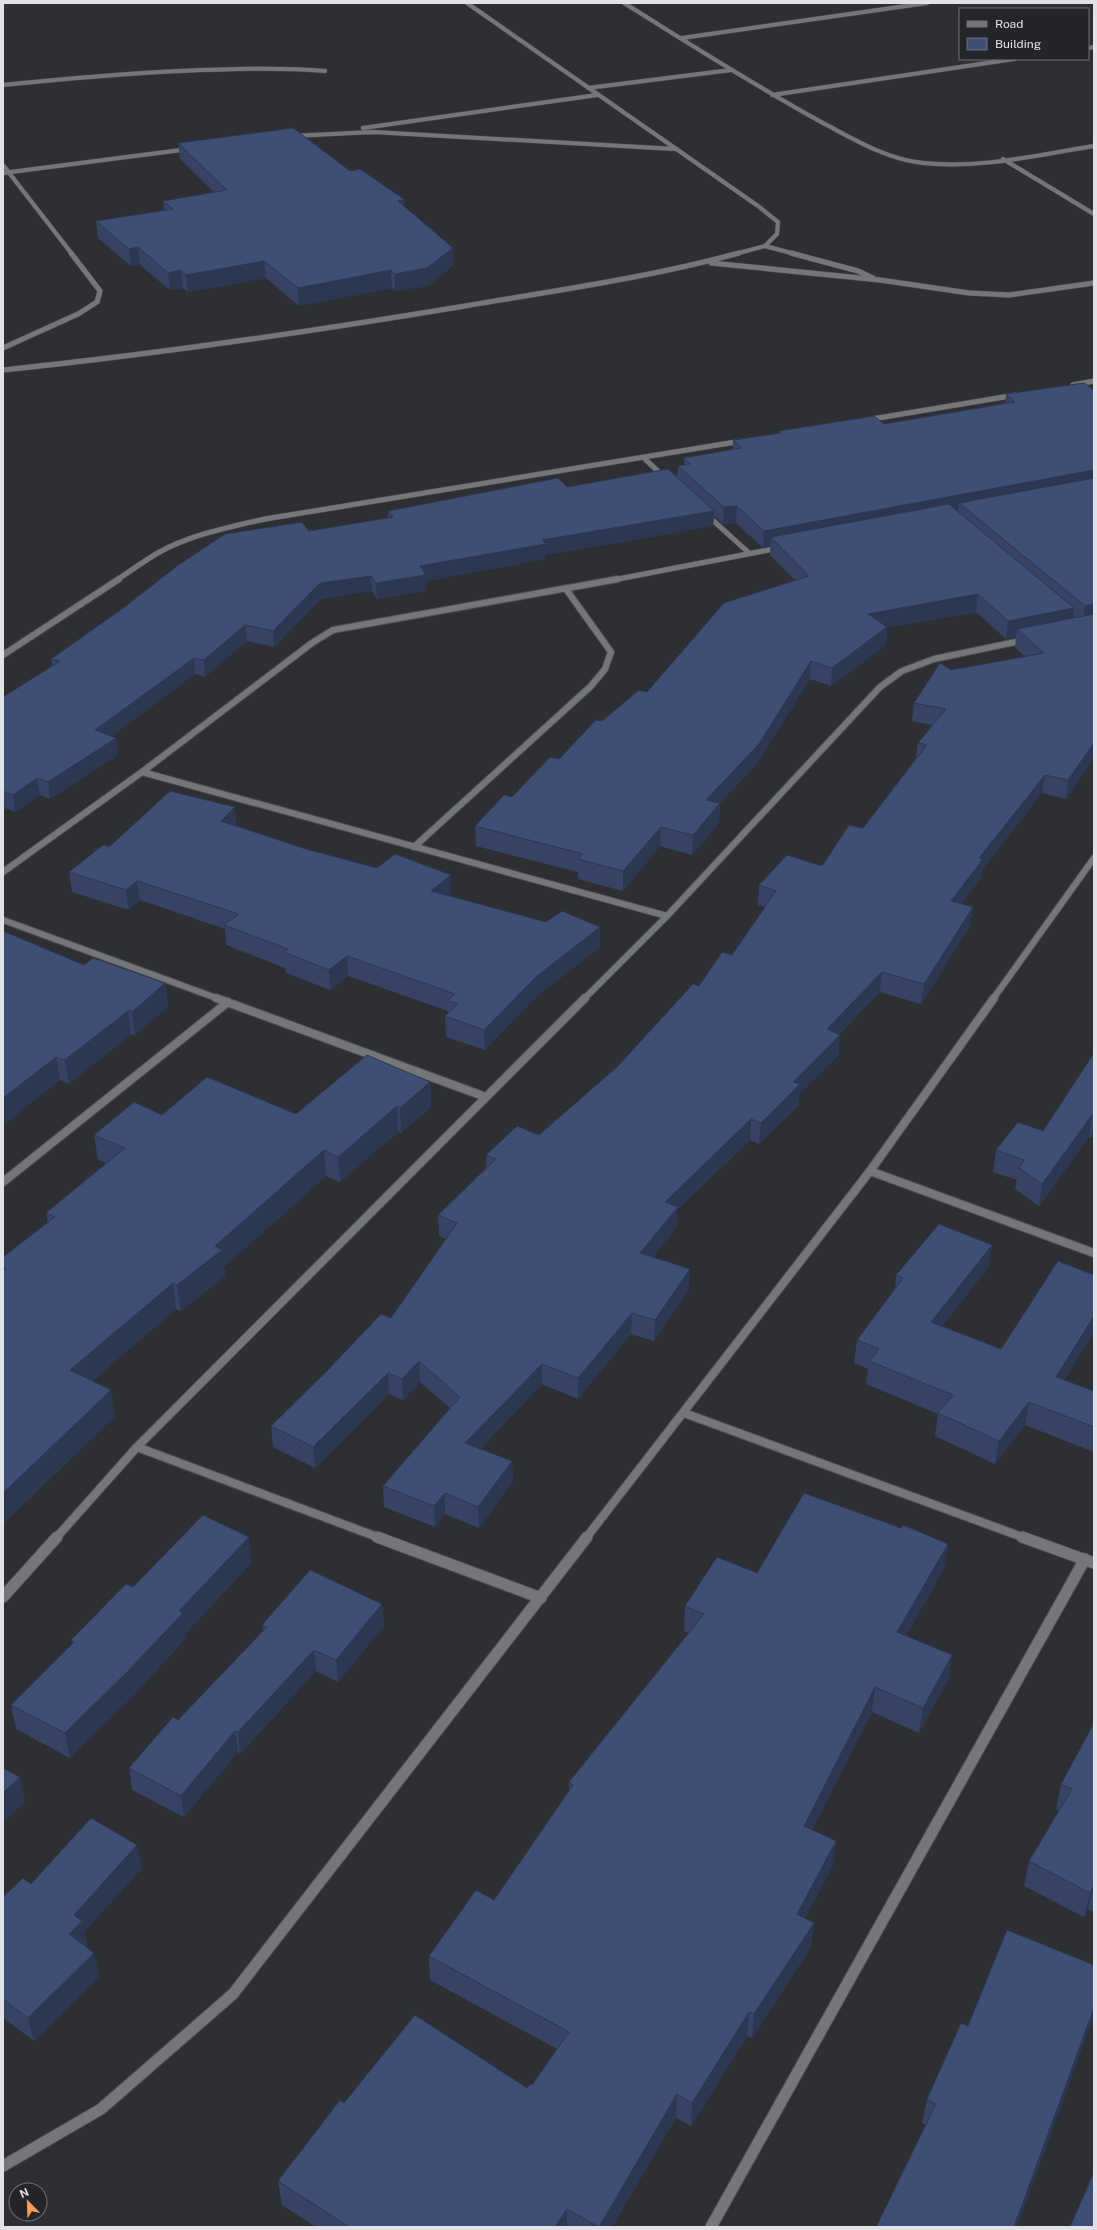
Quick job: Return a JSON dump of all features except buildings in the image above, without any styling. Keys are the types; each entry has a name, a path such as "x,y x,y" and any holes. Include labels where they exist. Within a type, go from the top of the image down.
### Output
{"street":[{"path":"3,370 103,361 274,337 643,276 706,262 765,246 777,234 778,222 758,206 467,3"},
{"path":"624,3 772,95 858,141 888,155 922,163 961,164 1094,146"},
{"path":"682,38 927,3"},
{"path":"772,95 1007,60"},
{"path":"3,85 98,75 240,69 300,69 325,71"},
{"path":"588,88 732,70"},
{"path":"328,133 597,95"},
{"path":"284,136 373,132 676,149"},
{"path":"3,173 198,147"},
{"path":"1003,159 1094,214"},
{"path":"3,165 100,291 97,302 78,314 3,348"},
{"path":"765,246 858,271 880,280"},
{"path":"706,262 835,278 880,280 969,293 1009,295 1094,283"},
{"path":"1063,387 1094,381"},
{"path":"1071,385 1077,390"},
{"path":"861,421 1025,393"},
{"path":"3,655 157,554 184,540 222,528 282,515 752,440"},
{"path":"644,458 673,484"},
{"path":"702,511 749,553"},
{"path":"3,872 142,772 312,643 333,630 371,622 566,589 788,546"},
{"path":"414,847 591,686 605,669 611,652 566,589"},
{"path":"3,1597 137,1447 666,916 880,687 902,671 934,659 1036,638"},
{"path":"142,772 666,916"},
{"path":"3,2166 101,2109 233,1994 870,1171 1094,858"},
{"path":"3,920 486,1097"},
{"path":"3,1182 228,1002"},
{"path":"870,1171 1094,1253"},
{"path":"684,1413 1089,1561 711,2227"},
{"path":"137,1447 541,1598"}]}
